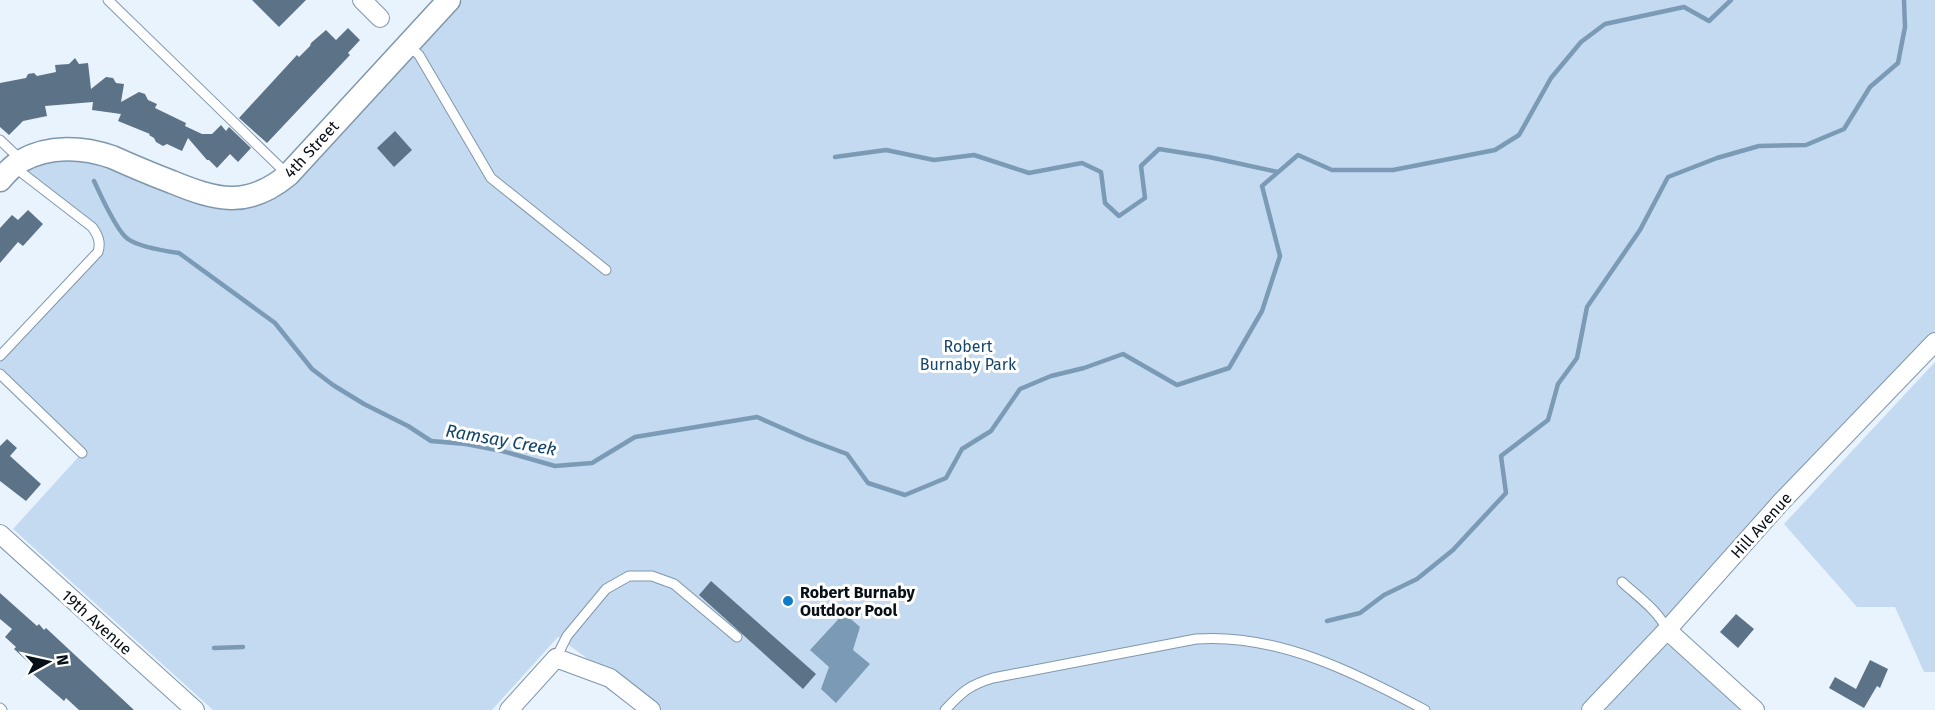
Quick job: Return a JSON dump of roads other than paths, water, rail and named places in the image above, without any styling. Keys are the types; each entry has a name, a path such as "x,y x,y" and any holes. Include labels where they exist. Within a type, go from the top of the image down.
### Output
{"street":[{"path":"362,0 380,18"},
{"name":"4th Street","path":"11,169 58,150 84,150 112,157 201,194 222,198 241,197 261,192 276,185 288,175 449,0"},
{"name":"Hill Avenue","path":"1591,710 1667,630 1782,501 1935,342"},
{"name":"19th Avenue","path":"0,534 195,710"},
{"path":"1667,630 1755,710"},
{"path":"508,710 556,658 610,678 650,710"}],"lane":[{"path":"108,0 288,175"},
{"path":"408,45 419,55 491,178 606,270"},
{"path":"0,140 11,169 92,227 97,233 100,247 98,252 0,356"},
{"path":"0,375 82,453"},
{"path":"556,658 567,636 606,589 629,576 652,576 674,584 737,637"},
{"path":"1622,582 1653,611 1667,630"},
{"path":"945,710 962,692 975,683 993,678 1196,639 1220,637 1250,640 1293,650 1386,689 1425,710"}],"waterway":[{"name":"Ramsay Creek","path":"94,181 114,221 128,239 145,246 179,253 275,323 312,369 333,385 431,441 466,444 502,451 555,466 592,463 635,437 757,417 847,454 868,483 905,495 946,478 962,449 991,431 1020,389 1051,376 1084,368 1123,354 1177,385 1229,368 1262,311 1280,256 1262,186 1298,155 1332,170 1393,170 1495,150 1519,135 1551,78 1581,42 1605,24 1684,7 1709,21 1731,0"},
{"path":"1327,621 1360,613 1384,595 1417,579 1453,550 1506,493 1501,456 1548,420 1558,384 1577,358 1587,307 1640,230 1668,177 1717,158 1759,146 1806,145 1844,129 1870,87 1898,63 1905,27 1904,0"},
{"path":"835,157 886,150 934,160 974,155 1029,173 1082,163 1101,172 1105,203 1119,216 1145,198 1141,166 1159,149 1278,172"},
{"path":"214,648 243,647"}],"place":[{"name":"Robert Burnaby Outdoor Pool","path":"788,601"}],"park label":[{"name":"Robert Burnaby Park","path":"968,355"}]}
